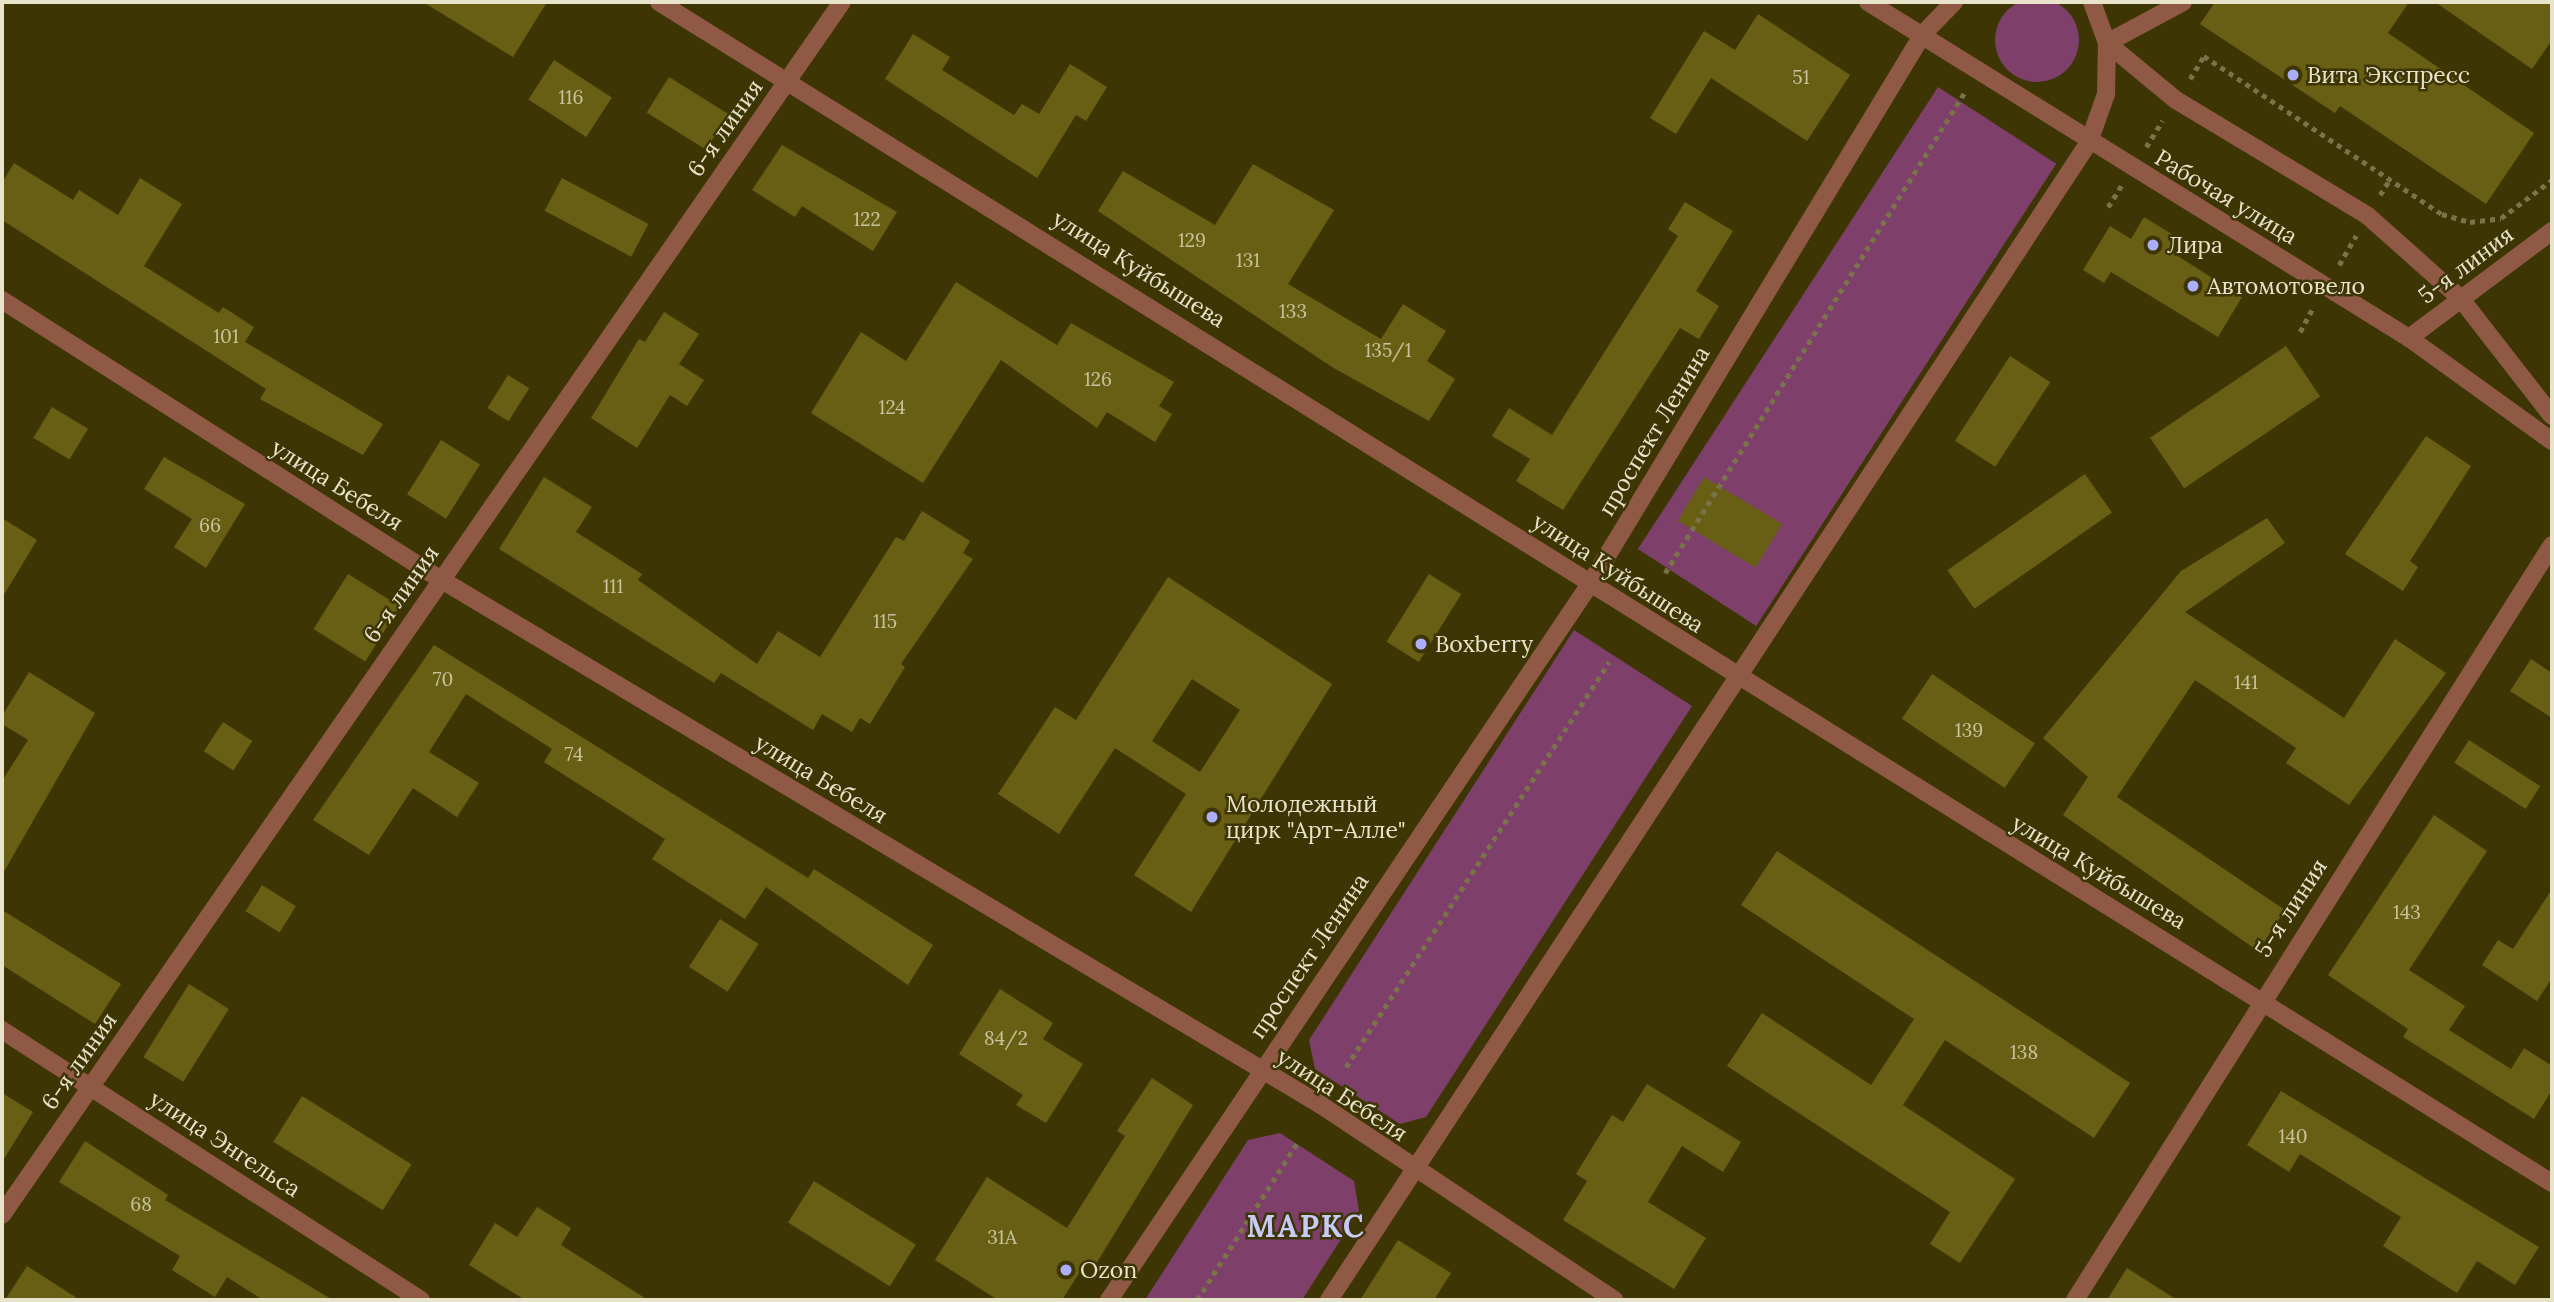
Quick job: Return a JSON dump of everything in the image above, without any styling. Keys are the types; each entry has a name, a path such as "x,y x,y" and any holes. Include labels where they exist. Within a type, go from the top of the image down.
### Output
{"street":[{"name":"улица Куйбышева","path":"659,2 1290,390 1740,681 2261,1000 2552,1183"},
{"name":"6-я линия","path":"2,1215 842,2"},
{"name":"Рабочая улица","path":"1868,2 1979,68 2132,169 2409,338 2552,441"},
{"name":"проспект Ленина","path":"1109,1300 1590,584 1923,34 1954,2"},
{"path":"1329,1300 1417,1173 1740,681 2089,142 2106,94 2107,43 2091,2"},
{"path":"2107,43 2183,2"},
{"path":"2107,43 2176,100 2368,216 2461,299 2552,416"},
{"name":"5-я линия","path":"2409,338 2552,231"},
{"name":"улица Бебеля","path":"2,300 440,579 1261,1071 1614,1300"},
{"name":"5-я линия","path":"2075,1300 2261,1000 2552,545"},
{"name":"улица Энгельса","path":"2,1030 421,1300"}],"path":[{"path":"2108,207 2204,56 2442,214 2470,222 2501,218 2552,180"},
{"path":"1665,573 1979,68"},
{"path":"2300,332 2390,179"},
{"path":"1346,1067 1609,662"},
{"path":"1197,1300 1297,1143"}],"shaded area":[{"path":"2037,-2 2053,1 2067,10 2076,24 2079,40 2076,56 2067,70 2053,79 2037,82 2021,79 2007,70 1998,56 1995,40 1998,24 2007,10 2021,1"},
{"path":"1938,87 2056,164 1756,626 1638,549"},
{"path":"1574,630 1692,706 1426,1117 1400,1124 1315,1069 1309,1040"},
{"path":"1280,1133 1354,1181 1359,1211 1302,1300 1145,1300 1248,1140"}],"building":[{"path":"423,2 547,2 513,57"},
{"path":"2215,2 2409,2 2388,33 2534,133 2486,204 2340,106 2335,113 2200,24"},
{"path":"2435,2 2552,2 2552,40 2532,69"},
{"path":"1758,14 1850,75 1807,141 1711,78 1676,134 1650,118 1704,31 1735,50"},
{"path":"913,34 950,57 942,70 1014,115 1022,104 1039,114 1070,64 1107,87 1086,121 1076,115 1037,178 885,79"},
{"path":"554,60 612,98 586,137 528,99"},
{"path":"669,77 728,114 706,150 647,113"},
{"path":"782,145 897,212 873,251 802,206 795,217 752,190"},
{"path":"14,163 73,200 79,190 118,215 140,178 182,204 144,266 219,313 223,307 254,327 245,342 383,424 363,455 260,399 266,389 2,220 2,183"},
{"path":"1253,164 1334,210 1288,284 1381,339 1403,304 1446,331 1427,361 1455,379 1429,421 1332,367 1098,211 1123,171 1215,225"},
{"path":"562,178 649,224 631,257 545,211"},
{"path":"1685,202 1733,231 1696,291 1719,306 1699,339 1680,328 1563,510 1516,481 1530,459 1492,436 1509,408 1552,435 1678,236 1668,229"},
{"path":"2144,217 2178,238 2170,251 2242,297 2218,337 2111,272 2104,283 2083,270 2110,226 2131,239"},
{"path":"956,282 1057,345 1071,323 1174,382 1159,406 1172,414 1155,442 1107,412 1097,428 1001,360 923,483 811,413 861,332 906,361"},
{"path":"664,312 699,334 679,364 704,380 687,406 670,395 637,448 591,418 639,339 645,342"},
{"path":"2286,346 2320,397 2184,488 2150,438"},
{"path":"2010,356 2050,382 1995,467 1955,441"},
{"path":"508,375 529,388 509,421 487,408"},
{"path":"52,407 88,429 69,459 33,438"},
{"path":"2426,436 2471,466 2410,561 2418,567 2403,591 2345,554"},
{"path":"441,440 480,464 446,519 407,494"},
{"path":"164,457 245,504 206,568 174,547 192,519 144,489"},
{"path":"2085,474 2112,513 1974,609 1947,570"},
{"path":"544,477 592,507 576,532 642,574 638,580 757,664 778,631 820,657 896,537 904,541 922,511 970,541 963,553 973,559 901,664 905,667 870,724 860,718 852,732 822,714 813,730 721,673 714,683 499,549"},
{"path":"1704,477 1782,524 1756,568 1678,521"},
{"path":"2,518 37,540 2,598"},
{"path":"2267,518 2285,543 2185,612 2344,718 2395,639 2446,673 2349,805 2286,763 2296,748 2195,680 2117,797 2285,910 2258,951 2063,815 2088,777 2043,738 2181,571"},
{"path":"348,574 400,606 365,661 314,629"},
{"path":"1429,574 1461,594 1419,662 1387,642"},
{"path":"1168,577 1332,684 1191,912 1134,875 1186,794 1115,748 1059,834 998,794 1055,707 1076,720","holes":["1192,679 1240,710 1200,772 1152,741"]},
{"path":"434,645 808,878 814,869 933,945 908,985 766,887 745,919 652,859 665,839 544,762 552,749 466,694 429,752 479,783 457,817 413,788 369,855 313,820"},
{"path":"2531,659 2552,673 2552,718 2510,691"},
{"path":"29,672 95,713 2,875 2,781 28,740 2,724 2,716"},
{"path":"1932,674 2035,743 2005,788 1902,719"},
{"path":"223,722 252,741 233,770 204,751"},
{"path":"2469,740 2540,786 2526,809 2454,763"},
{"path":"2434,815 2487,851 2409,970 2465,1006 2449,1030 2511,1069 2524,1048 2552,1066 2552,1090 2534,1119 2403,1037 2408,1029 2328,975"},
{"path":"1777,851 2130,1083 2094,1138 1945,1040 1903,1105 2015,1179 1960,1263 1930,1244 1950,1212 1727,1066 1762,1013 1871,1085 1914,1019 1741,905"},
{"path":"262,885 296,906 279,932 246,911"},
{"path":"2552,889 2552,978 2537,1001 2482,965 2498,940 2513,949"},
{"path":"2,910 121,984 95,1024 2,965"},
{"path":"720,919 759,944 728,992 689,967"},
{"path":"189,984 229,1009 183,1082 143,1057"},
{"path":"1000,989 1053,1023 1043,1039 1083,1064 1046,1123 1016,1105 1023,1095 959,1054"},
{"path":"1152,1078 1193,1105 1096,1264 1088,1259 1062,1300 998,1300 935,1260 987,1177 1067,1228 1125,1136 1117,1131"},
{"path":"1647,1084 1741,1142 1723,1172 1682,1146 1648,1202 1706,1238 1674,1289 1563,1220 1587,1181 1576,1174 1612,1115 1623,1122"},
{"path":"2281,1091 2539,1247 2515,1285 2477,1261 2457,1293 2383,1246 2401,1217 2300,1154 2289,1172 2247,1145"},
{"path":"2,1093 33,1112 2,1162"},
{"path":"302,1096 411,1164 383,1210 273,1142"},
{"path":"85,1141 168,1195 165,1200 333,1300 263,1300 227,1277 215,1297 172,1270 180,1256 59,1182"},
{"path":"814,1181 916,1245 890,1286 788,1223"},
{"path":"537,1207 571,1228 561,1245 648,1300 525,1300 469,1265 495,1223 517,1237"},
{"path":"1398,1240 1451,1273 1434,1300 1360,1300"},
{"path":"27,1266 80,1300 5,1300"},
{"path":"2127,1268 2177,1300 2107,1300"}],"place":[{"name":"Вита Экспресс","path":"2293,75"},
{"name":"Лира","path":"2153,245"},
{"name":"Автомотовело","path":"2193,286"},
{"name":"Boxberry","path":"1421,644"},
{"name":"Молодежный цирк \"Арт-Алле\"","path":"1212,817"},
{"name":"Ozon","path":"1066,1270"}],"district":[{"name":"МАРКС","path":"1306,1226"}]}
